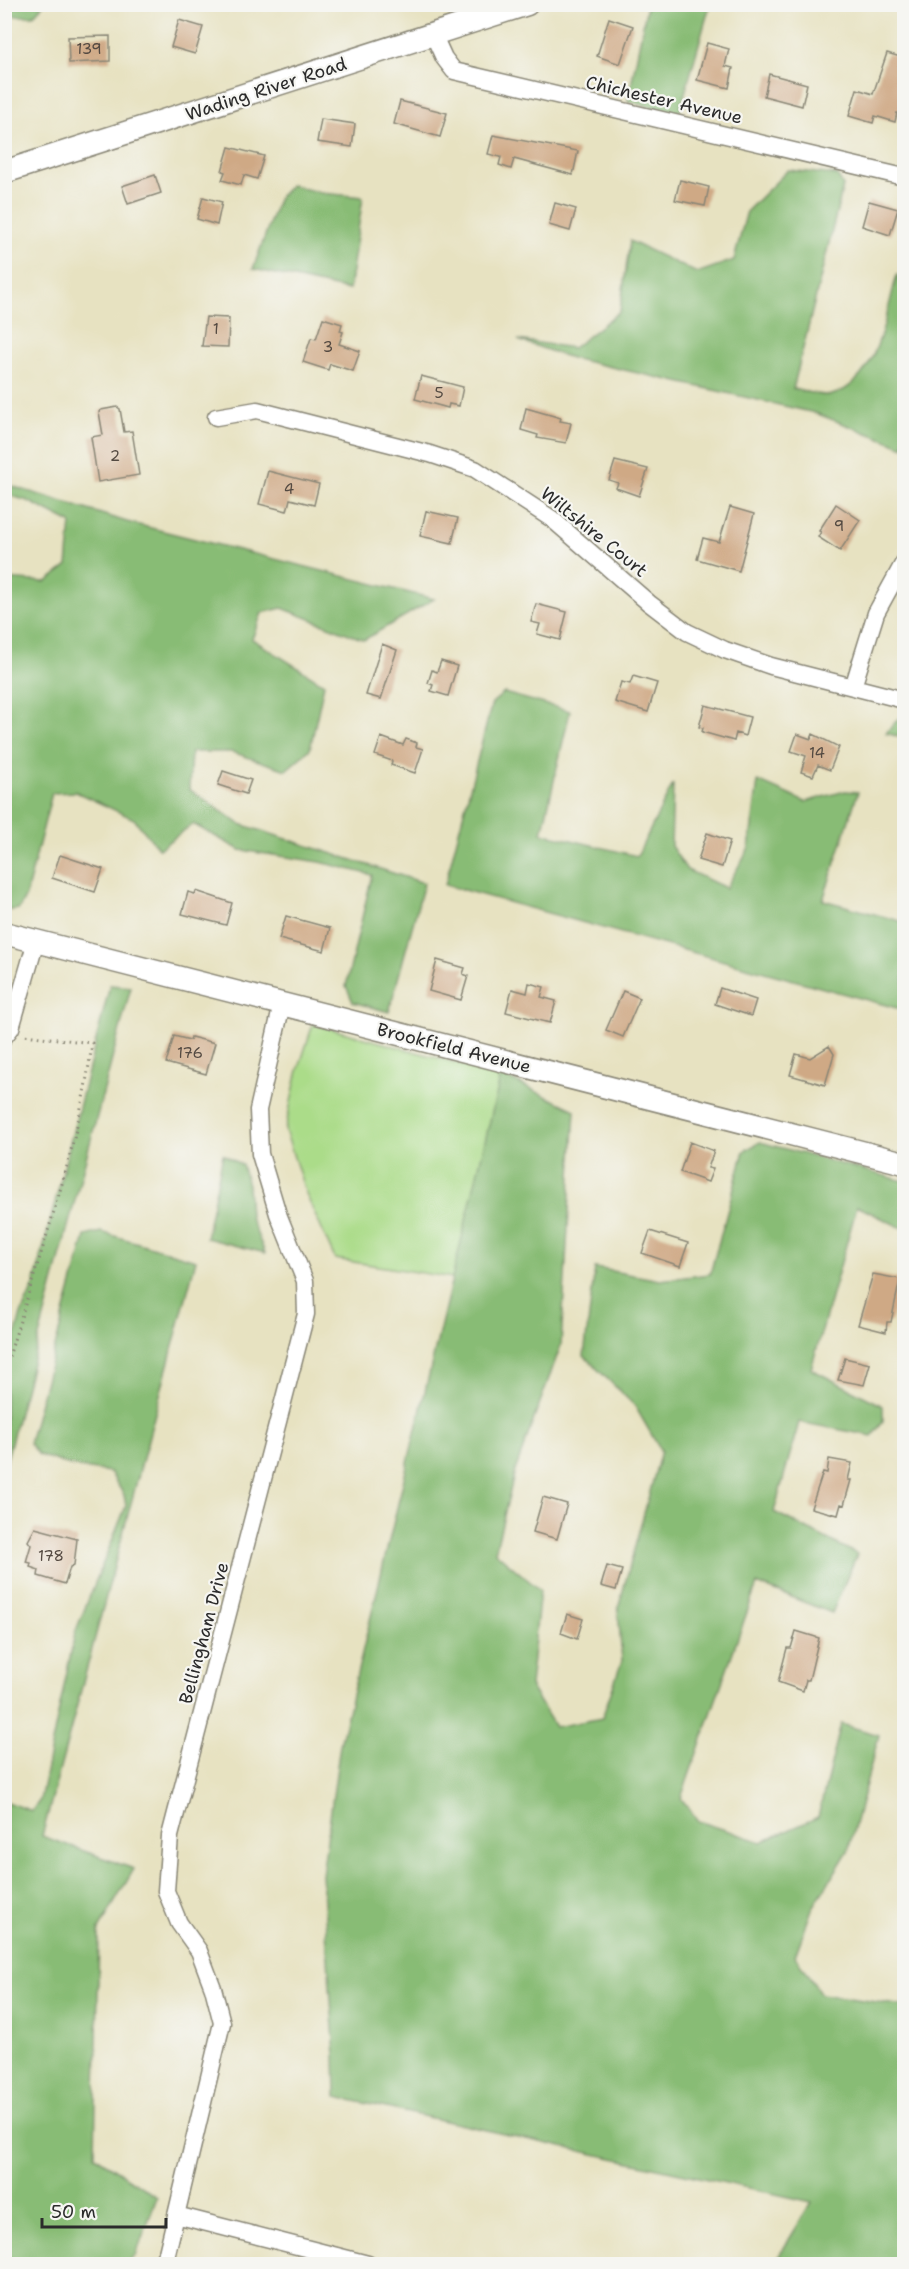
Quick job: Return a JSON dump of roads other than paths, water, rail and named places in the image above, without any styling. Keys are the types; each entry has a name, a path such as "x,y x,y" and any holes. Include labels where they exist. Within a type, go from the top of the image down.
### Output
{"main road":[{"name":"Wading River Road","path":"4,172 434,36 526,4"},
{"name":"Brookfield Avenue","path":"5,935 36,941 904,1163"}],"street":[{"name":"Chichester Avenue","path":"434,36 444,58 454,71 904,177"},
{"name":"Wiltshire Court","path":"216,417 256,411 430,454 476,469 552,519 649,603 687,632 725,650 771,666 904,700"},
{"path":"853,687 876,613 904,562"},
{"path":"4,1037 9,1015 36,941"},
{"name":"Bellingham Drive","path":"160,2265 167,2253 222,2023 213,1988 199,1951 179,1923 166,1891 170,1836 306,1314 305,1281 278,1214 260,1154 258,1110 282,1004"},
{"path":"176,2215 368,2265"}]}
